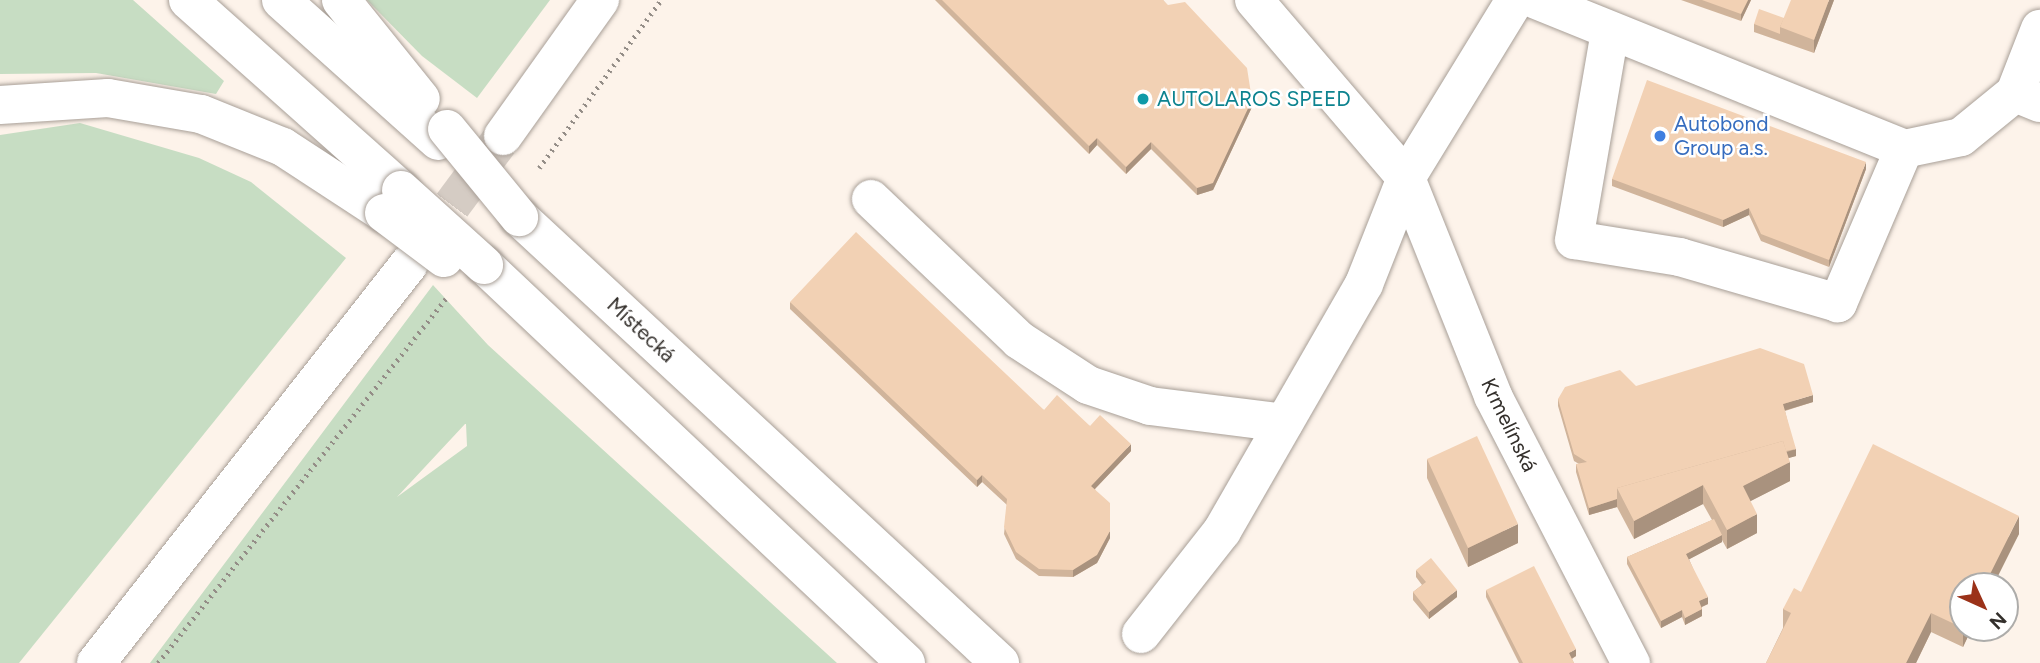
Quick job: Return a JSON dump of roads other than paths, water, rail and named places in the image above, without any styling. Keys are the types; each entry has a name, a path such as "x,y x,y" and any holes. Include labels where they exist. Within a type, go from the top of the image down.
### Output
{"main road":[{"path":"188,0 393,201 468,280 586,361 906,663"},
{"path":"281,0 443,135"},
{"path":"341,0 443,135"},
{"path":"503,136 600,0"},
{"name":"Krmelínská","path":"1254,0 1406,178 1493,396 1632,663"},
{"path":"1141,634 1222,531 1364,284 1406,178 1515,0"},
{"path":"1536,0 1904,149 1961,136 2028,98 2040,29"},
{"path":"1610,32 1574,240 1681,257 1838,303 1904,149"},
{"path":"0,105 108,98 201,114 283,147 393,201"},
{"name":"Místecká","path":"443,135 519,217 1000,663"},
{"path":"871,199 1019,340 1088,385 1150,406 1284,423"},
{"path":"96,663 409,264"}],"tunnel":[{"path":"418,251 499,142"}],"place":[{"name":"AUTOLAROS SPEED","path":"1143,99"},
{"name":"Autobond Group a.s.","path":"1660,136"}]}
